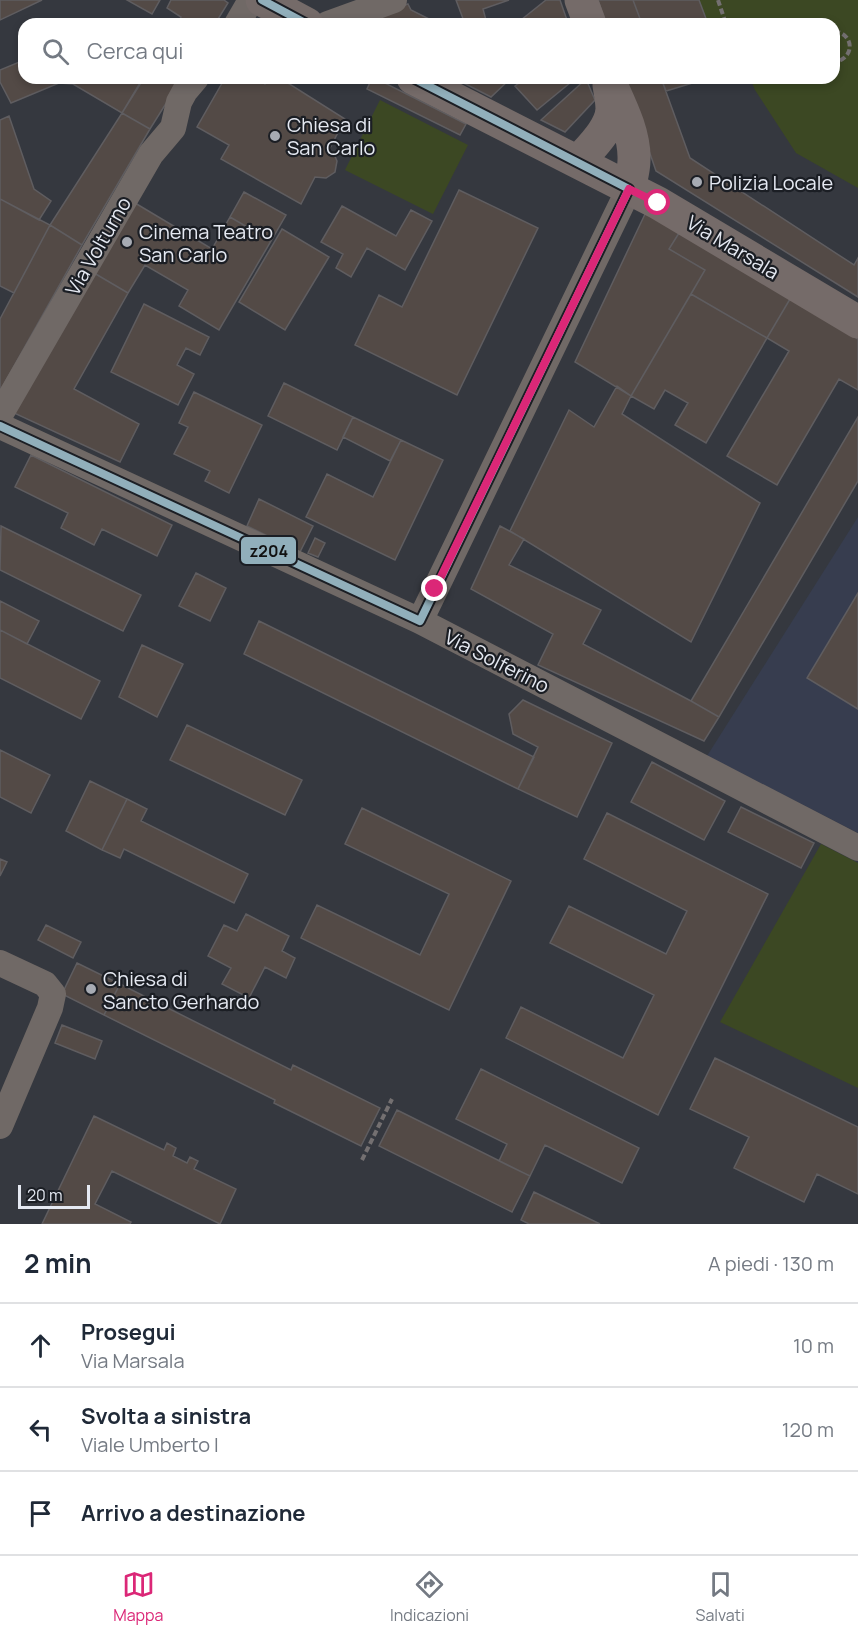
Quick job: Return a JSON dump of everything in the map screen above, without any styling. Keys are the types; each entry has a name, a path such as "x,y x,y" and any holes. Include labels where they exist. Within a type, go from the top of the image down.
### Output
{"street":[{"path":"240,18 251,0"},
{"path":"262,0 296,18"},
{"path":"344,18 394,0"},
{"path":"581,0 588,18"},
{"name":"Via Volturno","path":"0,415 151,154 173,128 179,102 191,84"},
{"name":"Via Marsala","path":"425,84 658,203 858,322"},
{"path":"578,162 608,123 612,110 609,84"},
{"path":"420,621 629,189 634,160 632,141 622,109 611,84"},
{"name":"Via Solferino","path":"0,426 420,621 858,848"},
{"path":"0,963 45,984 53,994 50,1008 0,1126"}],"path":[{"path":"718,0 724,18"},
{"path":"840,32 847,37 850,45 848,54 840,60"},
{"path":"850,45 858,45"},
{"path":"362,1160 392,1099"}],"shaded area":[{"path":"858,517 858,833 707,756"}],"green space":[{"path":"699,0 858,0 858,188 796,153 752,84 840,84 840,18 706,18"},
{"path":"380,100 468,145 433,214 345,170"},
{"path":"821,844 858,863 858,1088 720,1022"}],"building":[{"path":"0,0 42,0 0,20"},
{"path":"127,0 160,0 152,14"},
{"path":"171,0 224,0 228,3 219,18 180,18 167,8"},
{"path":"456,0 509,0 483,9 485,18 463,18"},
{"path":"546,0 560,0 566,18 524,18"},
{"path":"598,0 633,0 640,18 604,18"},
{"path":"633,0 699,0 706,18 640,18"},
{"path":"408,4 411,10 427,18 367,18"},
{"path":"18,62 18,84 57,84 11,103 0,82 0,70"},
{"path":"73,84 139,84 122,113"},
{"path":"140,84 178,84 150,129 122,113"},
{"name":"Chiesa di San Carlo","path":"222,84 290,84 345,119 329,150 337,161 335,172 326,178 315,177 301,204 221,159 229,145 197,127"},
{"path":"369,84 387,84 466,124 460,135 367,89"},
{"path":"466,84 505,84 491,97"},
{"path":"518,84 569,84 537,110 515,86"},
{"path":"581,84 588,84 595,100 565,132 541,120"},
{"path":"626,84 663,84 690,158 854,265 858,258 858,297 656,171"},
{"path":"663,84 689,84 666,91"},
{"path":"122,113 150,129 82,245 50,225"},
{"path":"9,116 34,189 51,201 39,220 0,199 0,120"},
{"path":"459,190 538,228 457,395 355,345 379,295 402,307"},
{"path":"244,192 286,215 271,241 230,217"},
{"path":"0,199 50,225 14,293 0,286"},
{"path":"135,203 212,249 230,217 271,241 219,330 179,306 188,290 145,265 128,293 94,273"},
{"path":"342,206 396,236 411,210 432,221 405,270 367,248 351,277 336,268 343,254 321,242"},
{"path":"646,212 679,233 669,249 705,270 631,396 575,362"},
{"path":"50,225 82,245 0,391 0,319"},
{"path":"282,229 329,257 285,330 239,302"},
{"path":"679,233 790,299 767,338 691,294 705,270 669,249"},
{"path":"94,273 128,293 74,389 139,424 120,462 14,413"},
{"path":"691,294 767,338 706,443 675,425 688,403 665,390 654,409 631,396"},
{"path":"790,299 858,339 858,390 839,379 777,485 727,456 789,351 767,338"},
{"path":"144,304 209,337 200,355 186,348 177,365 194,374 178,405 111,372"},
{"path":"284,383 353,417 337,450 268,416"},
{"path":"617,386 631,396 622,414 760,503 691,642 510,531 569,410 594,427"},
{"path":"194,392 262,425 229,493 205,481 210,471 174,454 188,427 179,423"},
{"path":"353,417 401,440 390,461 343,437"},
{"path":"858,417 858,481 719,717 691,701"},
{"path":"401,440 443,460 395,560 306,517 327,474 373,497"},
{"path":"31,455 172,525 157,556 102,529 94,545 61,528 68,513 15,487"},
{"path":"259,499 313,526 300,552 247,526"},
{"path":"1,526 141,595 123,631 0,570"},
{"path":"500,526 524,539 509,565 601,610 583,644 719,717 704,741 538,665 553,634 471,589"},
{"path":"315,538 325,543 318,557 308,553"},
{"path":"196,573 226,588 210,621 179,606"},
{"path":"858,593 858,709 807,678"},
{"path":"0,601 39,621 27,644 0,630"},
{"path":"259,621 534,757 518,789 244,654"},
{"path":"0,630 100,681 81,719 0,678"},
{"path":"142,645 183,664 157,717 119,697"},
{"path":"523,700 612,743 577,817 518,789 538,747 513,734 509,714"},
{"path":"187,725 302,780 285,815 170,760"},
{"path":"0,750 50,775 31,813 0,797"},
{"path":"652,762 725,801 704,840 631,802"},
{"path":"90,781 127,799 102,850 66,831"},
{"path":"127,799 147,809 141,821 248,874 234,903 124,849 120,858 102,850"},
{"path":"741,807 814,843 801,868 728,832"},
{"path":"362,808 511,881 449,1010 301,938 317,905 420,955 449,894 345,844"},
{"path":"607,813 768,894 658,1115 506,1038 521,1007 623,1058 654,995 550,943 569,906 666,954 687,911 584,859"},
{"path":"0,859 7,862 0,876"},
{"path":"246,914 289,936 282,951 295,958 286,978 265,967 249,998 222,984 231,968 208,956 224,925 237,931"},
{"path":"46,925 81,942 73,958 38,940"},
{"name":"Chiesa di Sancto Gerhardo","path":"77,963 120,984 104,1015 62,994"},
{"path":"120,984 291,1070 293,1065 380,1108 361,1146 274,1103 275,1100 104,1015"},
{"path":"62,1025 102,1041 95,1059 55,1043"},
{"path":"715,1058 858,1127 858,1194 817,1174 804,1202 734,1168 749,1137 690,1109"},
{"path":"481,1069 639,1148 622,1183 545,1145 530,1176 499,1161 507,1144 456,1119"},
{"path":"397,1110 530,1176 512,1212 379,1146"},
{"path":"94,1116 164,1150 167,1143 176,1148 173,1156 187,1163 190,1157 198,1161 194,1169 236,1189 220,1224 112,1171 95,1204 131,1222 130,1224 42,1224"},
{"path":"534,1192 600,1224 529,1224 521,1220"}],"transit line":[{"name":"z204","path":"262,0 296,18"},
{"name":"z204","path":"0,426 420,621 629,189 425,84"}],"place":[{"name":"Chiesa di San Carlo","path":"275,136"},
{"name":"Polizia Locale","path":"697,182"},
{"name":"Cinema Teatro San Carlo","path":"127,242"},
{"name":"Chiesa di Sancto Gerhardo","path":"91,989"}],"route":[{"path":"435,589 629,189 658,203"}]}
